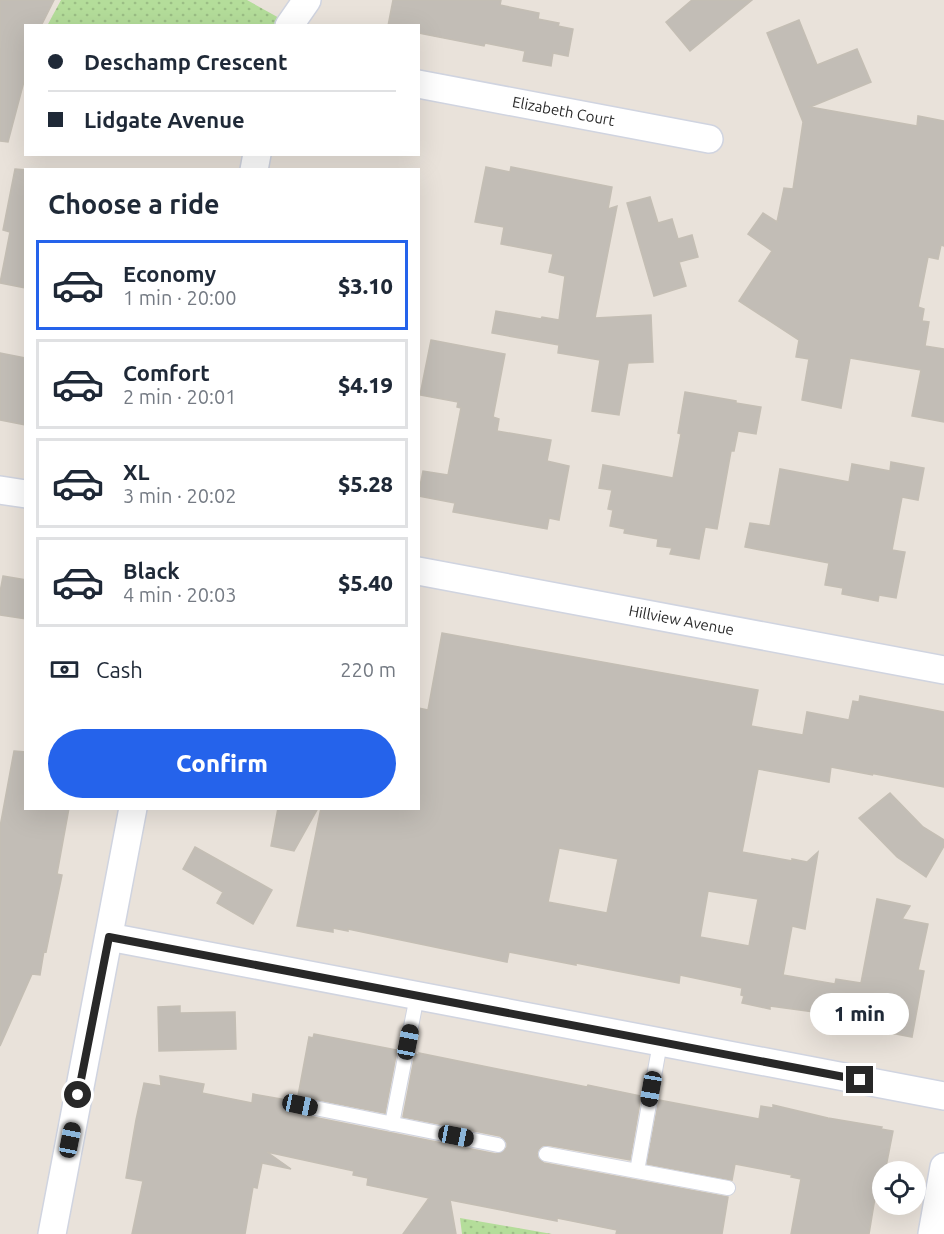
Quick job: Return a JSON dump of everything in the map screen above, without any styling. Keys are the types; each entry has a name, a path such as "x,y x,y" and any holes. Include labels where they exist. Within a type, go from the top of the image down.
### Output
{"street":[{"path":"290,24 307,0"},
{"name":"Elizabeth Court","path":"420,84 709,139"},
{"path":"0,490 24,495"},
{"name":"Hillview Avenue","path":"420,571 944,670"},
{"path":"52,1234 133,810"},
{"path":"109,937 944,1096"},
{"path":"932,1234 944,1167"}],"lane":[{"path":"392,1124 417,996"},
{"path":"637,1171 660,1043"},
{"path":"300,1105 498,1145"},
{"path":"546,1154 728,1188"}],"green space":[{"path":"61,0 247,0 290,24 48,24"},
{"path":"460,1218 552,1234 462,1234"}],"building":[{"path":"0,0 54,0 42,24 24,24 24,82 8,142 0,141"},
{"path":"393,0 501,0 500,5 539,13 538,19 559,23 558,26 573,29 568,56 553,53 551,66 523,61 525,51 485,43 484,46 420,33 420,24 388,24"},
{"path":"692,0 752,0 690,51 666,22"},
{"path":"799,20 817,65 857,49 871,82 810,107 917,126 918,116 944,121 944,246 941,245 938,259 928,257 918,307 924,309 922,321 929,322 925,346 944,349 944,422 912,416 921,370 850,358 841,408 802,400 809,359 796,357 799,340 739,301 772,251 748,234 763,213 777,222 784,188 793,189 803,122 767,33"},
{"path":"486,167 510,172 511,167 612,187 608,209 617,206 595,318 651,315 653,362 628,363 619,415 592,411 600,360 558,353 559,345 492,333 496,311 559,320 565,276 549,272 553,254 501,244 504,227 475,222"},
{"path":"15,169 24,170 24,288 0,283 10,232 3,230"},
{"path":"650,197 658,223 672,219 678,239 692,235 698,257 679,262 686,286 654,296 627,203"},
{"path":"431,340 505,354 493,417 499,419 497,431 551,440 547,461 569,466 559,520 549,518 547,529 453,512 455,503 420,496 423,471 448,475 461,408 457,407 458,402 420,395"},
{"path":"0,353 24,358 24,425 0,420"},
{"path":"685,392 761,407 756,434 738,431 734,451 731,451 717,529 705,527 699,559 670,554 672,548 657,546 658,539 624,533 625,529 610,526 613,510 608,509 612,490 599,488 603,465 673,478 681,434 678,433"},
{"path":"891,462 924,468 918,500 902,497 892,550 905,552 896,598 879,595 878,601 842,594 843,588 825,585 829,563 745,547 750,523 770,526 780,469 849,482 852,464 890,471"},
{"path":"3,576 24,580 24,619 0,615"},
{"path":"442,633 758,690 751,726 803,735 807,712 849,720 853,701 859,702 860,696 944,712 944,787 831,767 829,782 758,769 742,852 807,862 818,852 805,929 792,926 783,975 835,984 836,979 861,983 877,899 910,906 902,919 928,924 918,970 924,971 912,1037 828,1021 829,1014 770,1006 770,1009 742,1003 744,996 741,995 742,988 680,975 679,983 509,952 507,962 348,929 348,931 333,928 333,932 297,926 321,810 420,810 420,708 428,710","holes":["559,848 618,859 607,913 548,902","708,891 758,899 749,946 700,937"]},
{"path":"14,751 24,752 24,810 69,810 57,874 62,875 40,975 32,974 0,1046 0,827"},
{"path":"890,793 923,827 944,840 944,846 926,877 897,857 859,818"},
{"path":"278,810 317,810 294,851 271,846"},
{"path":"195,847 272,890 253,924 217,903 223,892 183,869"},
{"path":"180,1006 180,1013 235,1012 236,1049 159,1051 158,1007"},
{"path":"314,1034 397,1050 385,1113 298,1096 309,1037 313,1038"},
{"path":"419,1053 641,1096 630,1160 547,1145 539,1149 538,1158 544,1163 728,1197 722,1234 616,1234 617,1230 450,1200 456,1234 403,1234 429,1198 367,1185 368,1178 353,1175 354,1171 267,1152 291,1169 262,1163 257,1188 253,1187 245,1234 132,1234 143,1181 126,1178 136,1120 144,1083 161,1086 160,1076 204,1084 202,1093 252,1103 253,1094 292,1101 292,1108 298,1114 496,1154 504,1151 507,1143 500,1136 403,1117 415,1054 419,1055"},
{"path":"659,1100 759,1119 761,1106 773,1108 773,1105 893,1131 887,1161 872,1161 872,1215 869,1234 791,1234 801,1179 791,1177 792,1175 735,1164 732,1180 647,1164"}],"route":[{"path":"78,1095 109,937 860,1080"}]}
